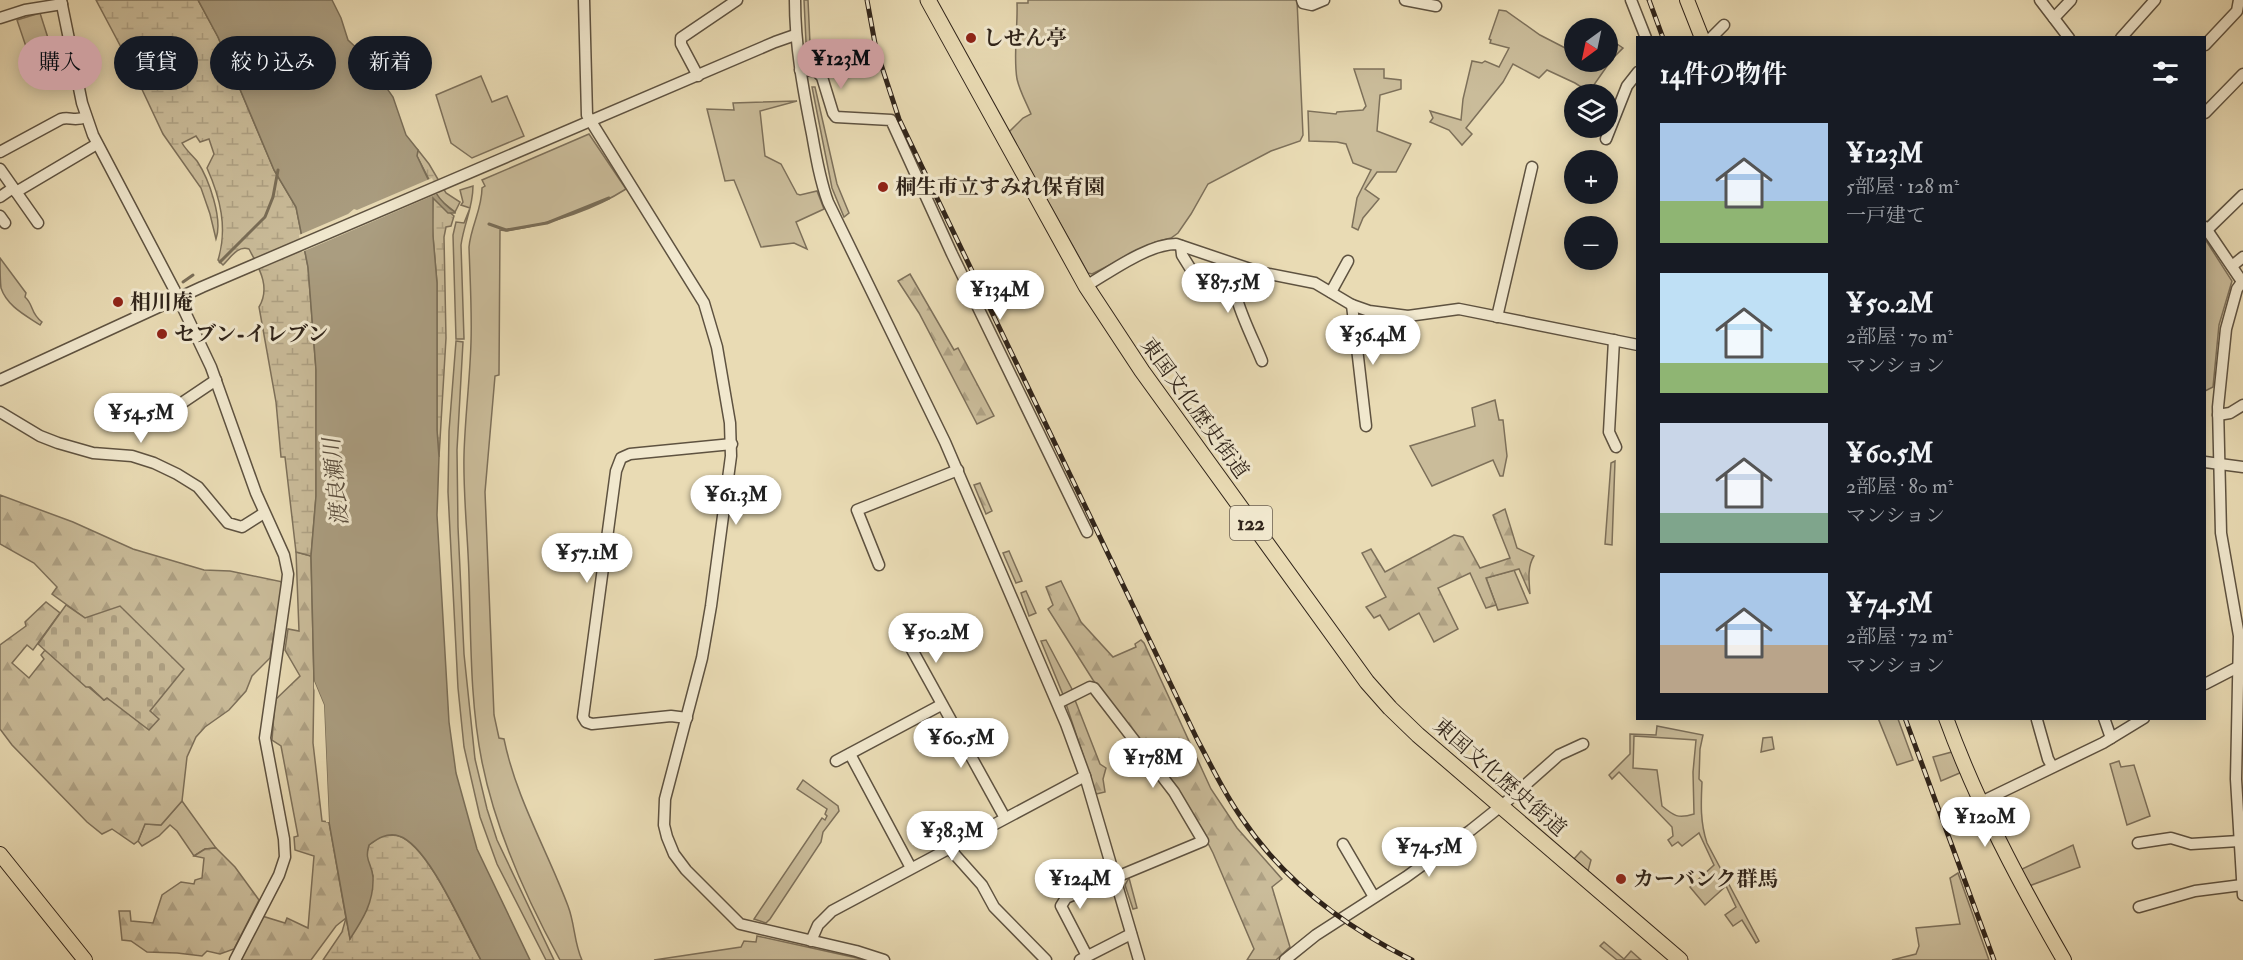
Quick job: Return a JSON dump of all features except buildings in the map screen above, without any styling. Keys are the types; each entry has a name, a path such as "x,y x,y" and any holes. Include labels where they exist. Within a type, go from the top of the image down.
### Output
{"highway":[{"name":"東国文化歴史街道","path":"928,0 1086,286 1142,371 1367,682 1390,708 1680,960"}],"main road":[{"path":"1687,0 1701,36"},
{"path":"1947,720 1981,802 2016,876 2064,960"},
{"path":"0,854 85,960"}],"street":[{"path":"584,0 586,106 590,122 619,164 704,303 717,347 730,423 732,444 705,640 667,792 663,813 667,837 674,854 689,873 738,922 749,928 884,960"},
{"path":"698,76 681,44 681,38 736,0"},
{"path":"795,0 795,35 800,70 821,178 828,202 958,470 1058,703 1085,776 1139,960"},
{"path":"1302,0 1306,5 1324,0"},
{"path":"1405,0 1436,6"},
{"path":"1631,0 1645,36"},
{"path":"2040,0 2068,36"},
{"path":"2054,18 2071,0"},
{"path":"2123,36 2155,0"},
{"path":"2206,44 2237,11 2239,0"},
{"path":"0,18 61,2 86,117 97,144 178,298 216,380 264,513 285,555 288,574 265,735 285,853 279,875 235,960"},
{"path":"1714,36 1724,25"},
{"path":"0,380 178,298 795,35"},
{"path":"800,70 816,71 822,77 834,116 891,120 952,254 1087,532"},
{"path":"2206,112 2243,74"},
{"path":"1606,139 1627,86 1636,75"},
{"path":"0,152 61,119 76,121 86,117"},
{"path":"0,197 97,144"},
{"path":"1497,317 1532,167"},
{"path":"0,169 38,223"},
{"path":"2139,907 2195,891 2243,890 2236,779 2238,627 2221,533 2218,415 2226,330 2237,289 2243,282 2206,228 2243,195"},
{"path":"1086,286 1157,247 1170,244 1269,275 1309,281 1352,305 1369,311 1398,315 1459,309 1636,345"},
{"path":"1181,246 1182,255 1206,292"},
{"path":"2232,266 2243,258"},
{"path":"1331,292 1348,261"},
{"path":"1233,264 1232,277 1237,298 1262,361"},
{"path":"1352,305 1366,426"},
{"path":"1614,340 1609,432 1616,447"},
{"path":"164,415 216,380"},
{"path":"2218,415 2229,413 2243,405"},
{"path":"0,412 40,436 58,443 93,453 132,456 177,474 198,487 230,525 242,527 264,513"},
{"path":"687,718 671,716 592,724 586,722 583,717 616,471 621,458 630,454 732,444"},
{"path":"2206,462 2243,467"},
{"path":"879,565 857,510 958,470"},
{"path":"905,637 1005,818"},
{"path":"2206,683 2238,667"},
{"path":"1058,703 1090,687 1094,688 1174,792 1203,841 1066,898 1062,902 1061,906 1084,958 1131,934"},
{"path":"836,761 941,705"},
{"path":"2037,720 2052,766"},
{"path":"2105,720 2111,738"},
{"path":"1981,802 2111,738 2141,720"},
{"path":"1285,960 1336,921 1427,862 1501,806 1555,758 1583,744"},
{"path":"850,754 911,868"},
{"path":"811,941 818,925 832,911 1085,776"},
{"path":"2138,843 2171,838 2191,844 2239,841"},
{"path":"1343,844 1374,897"},
{"path":"949,848 982,885 994,907 1046,960"}],"green space":[{"path":"96,0 198,0 217,36 210,36 210,90 240,90 274,170 296,207 308,267 316,370 316,496 311,556 296,552 285,457 281,457 276,402 259,307 264,292 262,278 249,249 238,250 223,265 218,260 222,224 219,201 207,168 214,154 209,139 200,142 196,136 182,143 197,161 210,188 218,221 216,239 201,188 163,134 142,90 198,90 198,36 115,36"},
{"path":"804,0 808,0 811,65 807,63"},
{"path":"1028,0 1297,0 1303,135 1300,141 1271,151 1208,184 1178,233 1171,238 1155,242 1092,274 1088,273 1009,132 1023,118 1031,114 1018,84 1015,60 1017,3 1028,3"},
{"path":"1499,10 1506,11 1540,35 1564,47 1564,72 1603,72 1595,84 1577,84 1547,70 1539,78 1513,64 1503,82 1466,128 1472,134 1462,145 1449,130 1430,122 1433,118 1430,111 1461,120 1463,99 1472,61 1482,63 1485,61 1499,67 1509,48 1490,43 1489,39"},
{"path":"40,13 47,36 22,36 17,20"},
{"path":"1354,69 1384,69 1384,78 1401,80 1401,89 1380,95 1377,131 1411,144 1396,172 1377,172 1365,189 1379,199 1363,218 1358,230 1352,227 1357,198 1371,170 1353,163 1346,144 1309,141 1308,111 1336,114 1337,112 1363,110 1366,106"},
{"path":"481,76 492,102 507,96 524,136 472,158 451,143 436,95"},
{"path":"812,87 815,87 837,184 849,213 844,217 832,188"},
{"path":"797,101 760,111 765,156 781,164 797,194 817,191 824,209 796,222 807,249 794,243 761,247 734,180 725,181 707,109 734,110 733,103"},
{"path":"589,134 626,189 598,204 553,221 507,231 500,230 499,375 495,376 485,492 494,715 499,738 504,739 524,803 560,885 582,960 560,960 524,889 495,814 482,762 475,716 464,470 471,342 469,247 482,188 485,186 482,180"},
{"path":"418,150 446,193 460,202 455,212 439,199 417,156"},
{"path":"473,186 472,201 461,245 464,339 456,339 453,235 456,222 464,223 470,208 461,205 463,202 460,190"},
{"path":"433,198 454,216 451,226 446,227 444,237 446,338 439,457 437,283 432,225"},
{"path":"2206,241 2232,281 2219,325 2213,387 2206,390"},
{"path":"0,258 26,293 25,297 42,322 40,325 17,310 4,294 1,288"},
{"path":"910,274 954,350 958,348 994,416 977,424 919,313 898,281"},
{"path":"456,341 463,342 457,450 458,527 464,654 475,759 497,840 554,960 546,960 497,864 480,817 464,747 458,688 448,492 449,431"},
{"path":"1495,400 1499,420 1503,420 1507,456 1503,476 1500,476 1493,460 1432,486 1410,446 1475,426 1472,408"},
{"path":"1615,461 1612,545 1605,544 1611,463"},
{"path":"980,483 992,511 986,514 974,485"},
{"path":"0,495 73,522 133,549 204,570 230,571 283,582 270,658 252,676 246,691 229,710 205,727 196,737 187,757 182,801 161,825 145,824 138,841 134,844 112,829 102,834 87,822 12,745 0,729 0,645 26,626 25,622 46,602 60,613 33,650 27,645 12,663 29,678 44,659 41,655 45,650 104,700 107,698 150,711 85,618 52,594 57,587 34,563 0,544"},
{"path":"1505,509 1517,548 1534,556 1529,569 1530,594 1519,569 1486,578 1496,605 1486,608 1470,573 1438,588 1458,629 1434,642 1419,613 1389,630 1380,615 1374,618 1366,607 1386,597 1362,553 1371,549 1385,572 1454,535 1463,537 1480,568 1510,558 1493,515"},
{"path":"1009,551 1022,581 1016,583 1003,553"},
{"path":"296,552 311,556 313,743 322,821 329,822 346,918 336,926 311,960 240,960 262,916 285,923 287,918 308,928 314,856 295,850 294,837 298,836 281,746 272,740 275,700 300,676 285,650 288,629 299,631"},
{"path":"1514,570 1528,603 1498,610 1486,578"},
{"path":"1061,581 1081,622 1113,657 1136,647 1135,644 1141,640 1144,643 1211,789 1237,828 1282,879 1272,887 1290,947 1276,960 1247,960 1254,949 1213,853 1197,822 1093,680 1048,609 1053,605 1046,587"},
{"path":"1026,591 1036,613 1029,616 1021,593"},
{"path":"66,605 85,618 120,606 184,669 150,711 159,719 149,730 107,698 104,700 90,687 86,687 38,644"},
{"path":"1046,640 1073,691 1064,697 1041,641"},
{"path":"1075,700 1100,764 1106,768 1103,779 1105,792 1096,794 1066,704"},
{"path":"1879,720 1898,720 1913,760 1897,765"},
{"path":"1657,726 1703,735 1699,779 1702,782 1703,828 1707,843 1759,941 1756,943 1742,920 1733,926 1725,915 1736,907 1726,886 1705,905 1690,887 1714,865 1699,833 1682,846 1678,842 1672,846 1668,840 1673,836 1672,827 1619,772 1612,779 1609,775 1630,754 1630,734 1656,735","holes":["1634,736 1696,740 1693,772 1694,814 1676,816 1662,806 1657,770 1633,768"]},
{"path":"1772,737 1774,749 1761,752 1763,738"},
{"path":"1952,752 1962,772 1941,781 1933,757"},
{"path":"2119,761 2121,767 2134,765 2150,816 2127,825 2110,764"},
{"path":"803,780 838,806 839,811 823,832 821,842 766,923 754,919 822,818 825,820 827,816 825,814 827,809 797,789"},
{"path":"182,801 216,848 205,849 194,856 177,831 170,825 159,836 142,846 138,841 145,824 161,825"},
{"path":"381,836 399,836 411,843 422,856 445,891 481,960 323,960 342,932 346,918 350,938 373,876 366,856 369,845"},
{"path":"2073,845 2080,867 2029,886 2020,870"},
{"path":"216,848 235,867 259,900 234,949 220,954 207,951 202,956 147,952 131,941 122,940 119,911 130,911 131,921 153,923 162,895 181,882 194,884 195,880 202,878 204,858 194,856 205,849"},
{"path":"1581,851 1591,860 1588,871 1574,859"},
{"path":"1958,873 1989,960 1892,960 1916,954 1919,946 1916,928 1960,924 1950,878"},
{"path":"1129,878 1137,908 1133,909 1125,885"},
{"path":"757,936 866,960 654,960 741,947 744,941 756,942"},
{"path":"1604,942 1624,959 1631,951 1641,960 1617,960 1600,946"}],"water":[{"name":"渡良瀬川","path":"198,0 332,0 348,40 348,90 388,90 393,97 406,135 418,150 417,156 432,187 442,201 455,212 448,213 433,198 437,283 439,457 437,515 449,722 456,773 477,849 530,960 481,960 434,872 410,843 395,835 382,837 369,845 368,858 373,877 372,894 363,917 350,939 329,822 324,705 314,681 311,556 316,496 316,370 308,267 296,207 274,170 240,90 336,90 336,36 217,36"}],"pier":[{"path":"432,178 439,193 302,252 299,235 348,214 354,209 357,210"},
{"path":"314,681 324,705 329,822 326,822 321,706 314,688"}],"waterway":[{"path":"220,262 265,217 273,197 278,170"},
{"path":"489,224 506,230 547,223 609,198"},
{"path":"183,282 193,275"}],"railway":[{"path":"867,0 876,49 899,119 1198,741 1224,789 1258,840 1296,881 1317,900 1363,933 1412,960"},
{"path":"1649,0 1662,36"},
{"path":"1906,720 1994,960"}],"place":[{"name":"しせん亭","path":"971,38"},
{"name":"桐生市立すみれ保育園","path":"883,187"},
{"name":"相川庵","path":"118,302"},
{"name":"セブン-イレブン","path":"162,334"},
{"name":"カーバンク群馬","path":"1621,879"}]}
